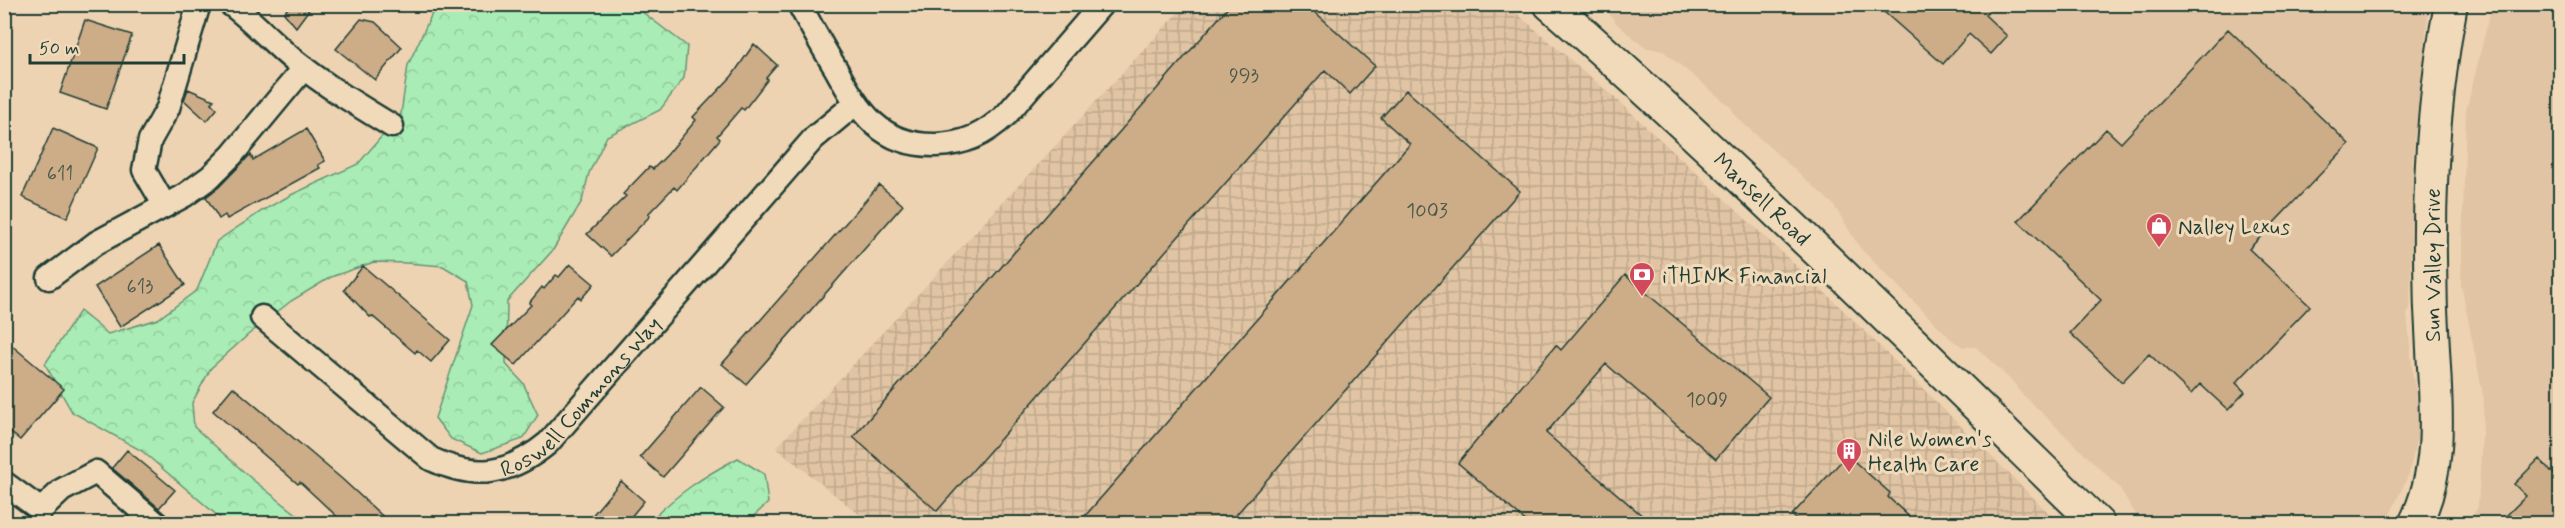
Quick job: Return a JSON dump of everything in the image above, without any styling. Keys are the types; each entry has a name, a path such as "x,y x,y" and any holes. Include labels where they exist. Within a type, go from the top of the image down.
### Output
{"main road":[{"name":"Mansell Road","path":"1550,4 1668,108 1844,274 2098,524"},
{"name":"Sun Valley Drive","path":"2415,524 2431,478 2435,456 2437,418 2432,346 2431,192 2438,86 2451,4"}],"street":[{"path":"165,206 144,170 150,140 168,108 199,4"},
{"path":"230,4 335,92 392,126"},
{"path":"799,4 855,104 868,120 899,140 918,145 945,145 974,139 991,129 1006,115 1102,4"},
{"path":"49,278 96,243 185,195 210,177 232,155 304,68"},
{"name":"Roswell Commons Way","path":"262,317 431,459 451,469 472,472 511,467 531,457 548,443 814,138 855,104"},
{"path":"4,483 41,510 62,490 96,472 157,524"}],"shaded area":[{"path":"1185,5 1507,5 1623,105 1834,301 2059,523 870,523 776,448"},
{"path":"1603,5 2429,5 2413,153 2410,308 2407,315 2416,390 2418,433 2409,474 2386,523 2141,523 2119,487 2018,390 2016,385 1976,347 1963,347 1952,340 1860,248 1833,204 1736,117 1731,107 1663,51 1644,47 1616,23"},
{"path":"2492,5 2560,5 2560,523 2468,523 2478,507 2484,400 2461,284 2466,111"}],"green space":[{"path":"436,5 633,5 687,46 684,78 660,110 607,136 589,173 582,201 553,250 507,301 506,364 523,383 538,415 523,439 482,453 451,439 435,418 473,305 468,281 443,266 374,262 331,277 291,301 211,368 192,403 194,427 253,480 308,523 226,523 142,451 72,412 45,364 80,311 108,334 158,319 197,290 217,241 291,195 358,164 401,114 408,65"},
{"path":"738,458 764,474 768,503 746,523 648,523 690,487"}],"building":[{"path":"291,4 313,4 296,27 284,13"},
{"path":"1231,4 1306,4 1375,66 1350,94 1325,70 937,511 853,437"},
{"path":"1875,4 1994,4 1985,15 2007,36 1991,54 1969,34 1943,64"},
{"path":"361,19 375,22 402,47 375,80 336,49"},
{"path":"85,20 132,35 106,109 60,93"},
{"path":"2228,29 2349,144 2249,249 2310,306 2236,383 2245,392 2228,410 2200,384 2191,394 2149,354 2122,382 2070,333 2101,300 2018,221 2106,129 2121,143"},
{"path":"754,44 777,65 766,78 768,79 744,110 741,108 717,136 720,139 677,190 674,187 648,214 650,216 611,256 587,234 626,196 623,194 649,167 653,169 667,155 696,120 693,117 732,76"},
{"path":"188,89 214,100 211,103 217,109 207,121 184,100"},
{"path":"1406,90 1520,191 1228,524 1078,524 1410,144 1381,118"},
{"path":"53,128 98,148 67,218 22,197"},
{"path":"306,129 325,161 318,165 320,168 227,219 225,215 219,219 206,197 248,157 251,155 253,160"},
{"path":"879,185 903,205 746,384 722,364"},
{"path":"159,245 185,285 120,327 95,287"},
{"path":"570,264 594,284 581,299 578,296 516,365 492,345 531,305 529,303 542,287 544,289 556,275 559,277"},
{"path":"363,266 450,340 431,362 417,350 415,353 372,316 370,317 344,290"},
{"path":"1625,275 1769,397 1716,459 1606,364 1546,433 1652,524 1529,524 1458,463 1556,345 1561,350"},
{"path":"4,339 64,389 20,440 4,427"},
{"path":"233,387 342,479 391,524 345,524 300,482 298,484 213,411"},
{"path":"701,387 724,407 663,477 640,457"},
{"path":"127,450 175,490 159,508 112,468"},
{"name":"Nile Women's Health Care","path":"1847,455 1890,493 1888,497 1917,524 1802,524 1792,515"},
{"path":"2539,459 2560,480 2560,524 2498,524 2526,496 2514,484"},
{"path":"621,481 644,501 625,524 585,524"}],"place":[{"name":"Nalley Lexus","path":"2159,249"},
{"name":"iTHINK Financial","path":"1642,298"},
{"name":"Nile Women's Health Care","path":"1849,474"}]}
